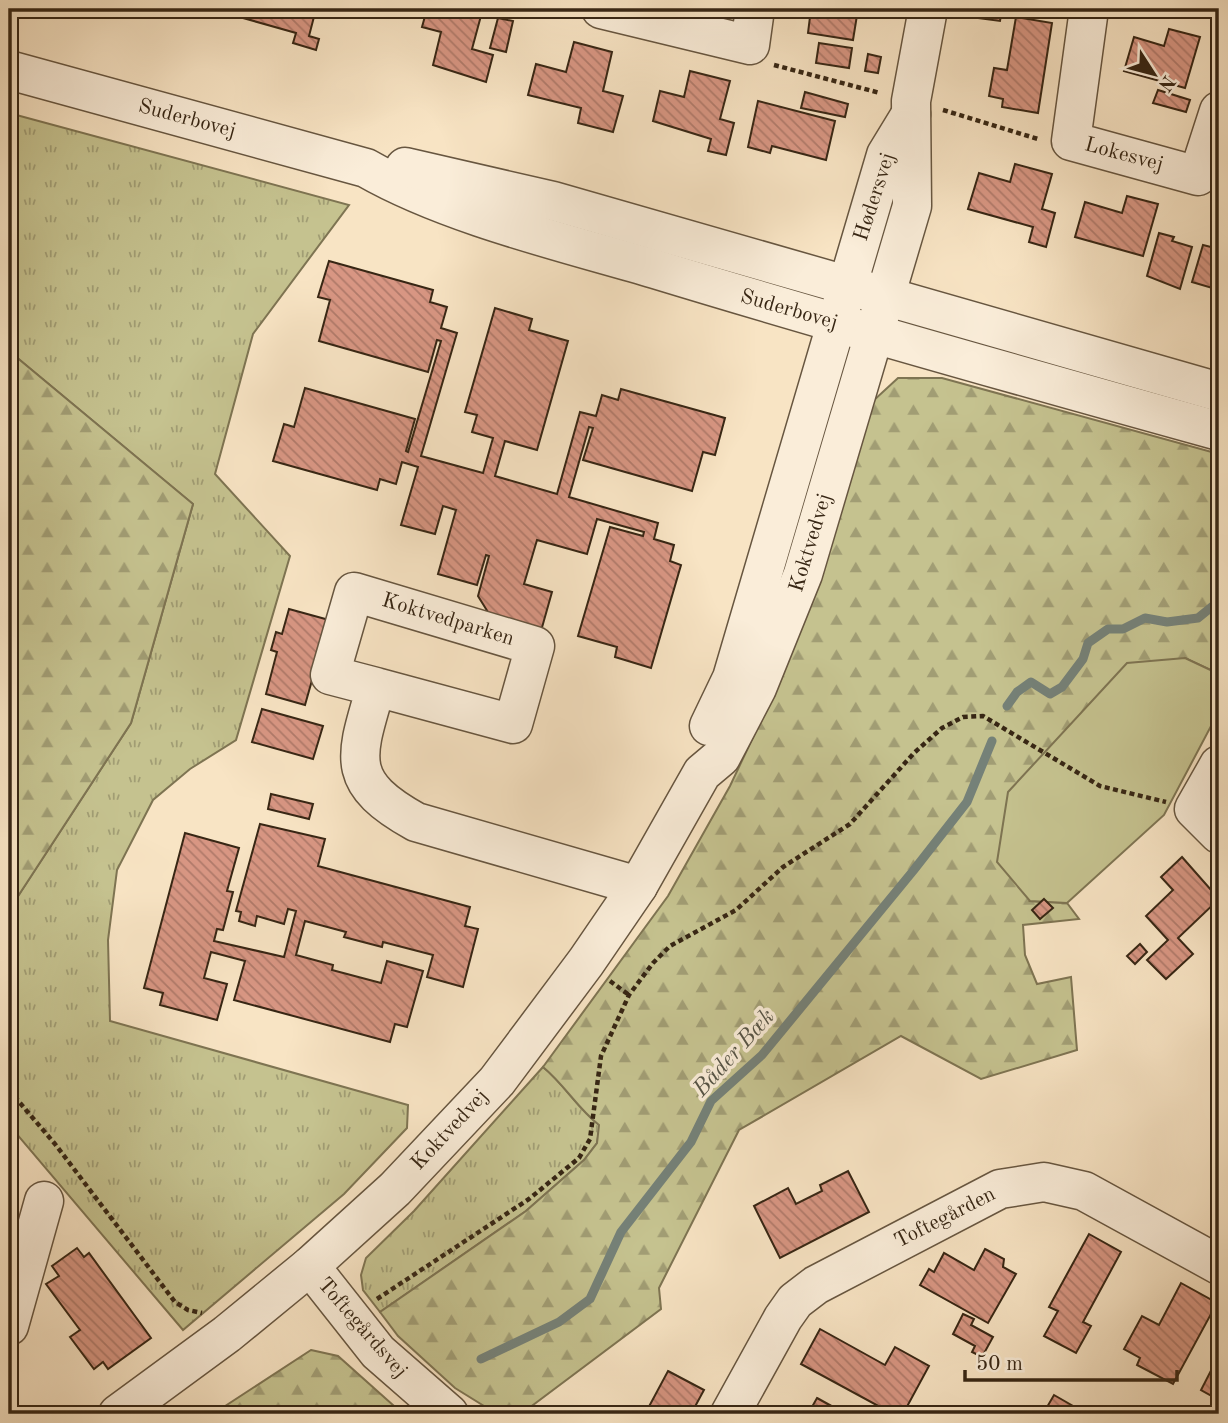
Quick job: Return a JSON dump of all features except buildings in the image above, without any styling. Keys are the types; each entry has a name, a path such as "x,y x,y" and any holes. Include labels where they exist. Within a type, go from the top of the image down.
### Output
{"street":[{"path":"601,9 750,45 755,9"},
{"name":"Hødersvej","path":"885,296 912,206 912,112 928,9"},
{"name":"Lokesvej","path":"1090,9 1071,141 1198,176 1219,111"},
{"name":"Suderbovej","path":"9,70 366,168 401,188 537,234 836,324 1219,431"},
{"name":"Hødersvej","path":"848,285 886,155 912,112"},
{"name":"Suderbovej","path":"366,168 409,167 553,201 1219,392"},
{"name":"Koktvedvej","path":"702,773 698,749 732,678 848,285"},
{"name":"Koktvedvej","path":"118,1414 227,1334 310,1266 395,1189 497,1081 586,962 638,886 702,773 721,757 751,700 803,574 885,296"},
{"name":"Koktvedparken","path":"354,593 535,646 513,724 376,687 330,675 354,593"},
{"path":"376,687 359,745 363,779 386,805 416,822 638,886"},
{"path":"1206,821 1219,765"},
{"name":"Toftegården","path":"730,1414 795,1301 816,1285 1000,1189 1044,1182 1084,1191 1219,1265"},
{"path":"9,1326 44,1201"},
{"name":"Toftegårdsvej","path":"310,1266 350,1317 407,1381 449,1414"}],"path":[{"path":"350,1317 530,1199 579,1158 590,1139 601,1056 629,995 653,963 670,946 736,910 783,867 850,824 914,753 942,728 963,717 983,716 1100,786 1206,821"},
{"path":"9,1090 55,1144 176,1302 188,1310 201,1313 227,1334"}],"green space":[{"path":"9,113 349,205 253,334 215,474 290,556 236,740 190,769 153,800 117,870 108,940 110,1021 408,1105 407,1128 344,1194 183,1330 9,1125 9,910 131,723 193,504 9,351"},
{"path":"9,351 193,504 131,723 9,910"},
{"path":"898,378 942,378 1219,454 1219,674 1185,658 1030,901 1067,903 1079,919 1023,925 1025,955 1037,984 1071,977 1077,1050 981,1079 901,1036 739,1130 659,1288 661,1309 521,1414 497,1414 455,1388 398,1336 380,1312 526,1211 584,1160 597,1143 599,1125 543,1067 668,896 730,786 773,695 873,401"},
{"path":"1185,658 1219,674 1219,711 1164,815 1067,903 1030,901 997,862 1008,792 1127,663"},
{"path":"543,1067 600,1125 597,1143 584,1160 526,1211 380,1312 363,1290 361,1275 366,1258 414,1211"},
{"path":"311,1350 338,1356 403,1414 213,1414"}],"waterway":[{"name":"Båder Bæk","path":"1007,706 1017,692 1031,682 1050,694 1062,687 1083,659 1088,643 1108,629 1123,629 1145,618 1167,622 1198,618 1219,601"},
{"name":"Båder Bæk","path":"481,1359 559,1322 590,1299 621,1232 691,1142 711,1101 762,1055 967,802 992,741"}]}
